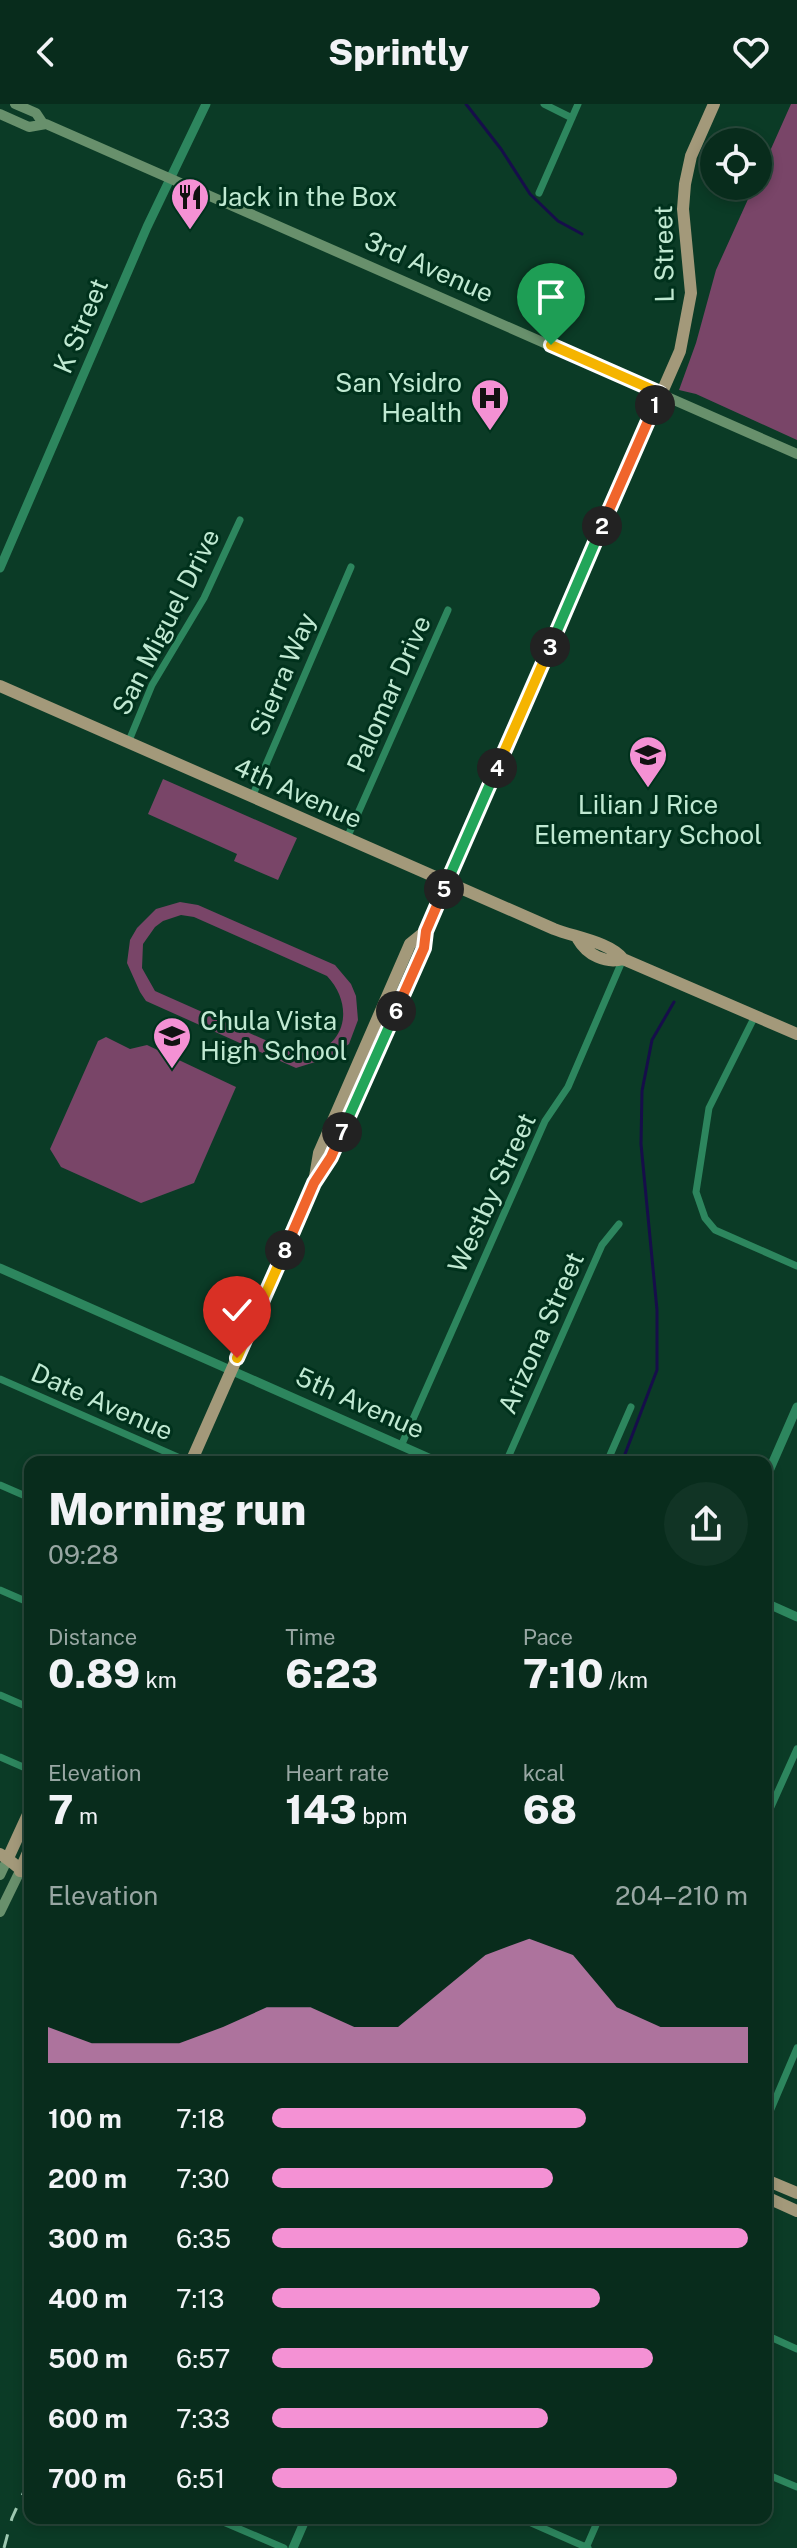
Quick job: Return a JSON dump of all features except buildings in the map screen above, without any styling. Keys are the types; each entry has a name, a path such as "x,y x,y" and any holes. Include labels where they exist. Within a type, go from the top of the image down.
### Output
{"main road":[{"name":"3rd Avenue","path":"15,104 36,113 42,122 797,454"},
{"name":"L Street","path":"193,1456 314,1183 331,1157 385,1037 424,948 426,931 447,882 680,351 691,293 683,209 685,184 691,156 714,104"},
{"name":"3rd Avenue","path":"0,114 29,127 42,122"},
{"name":"4th Avenue","path":"0,686 578,939 585,950 613,962 623,959 797,1034"},
{"path":"0,1875 4,1856 24,1821"},
{"path":"4,1856 24,1854"},
{"path":"4,1856 24,1872"},
{"path":"0,1912 24,1875"},
{"path":"772,2183 797,2193"},
{"path":"772,2200 797,2211"}],"street":[{"name":"K Street","path":"0,568 170,179 206,104"},
{"path":"544,104 572,118"},
{"path":"539,193 578,104"},
{"name":"San Miguel Drive","path":"128,743 152,685 204,598 240,520"},
{"name":"Sierra Way","path":"252,797 351,567"},
{"name":"Palomar Drive","path":"347,838 448,610"},
{"name":"Westby Street","path":"401,1446 542,1127 568,1087 623,959"},
{"path":"755,1016 709,1108 696,1192 705,1218 715,1230 797,1266"},
{"name":"Arizona Street","path":"509,1456 602,1245 619,1224"},
{"name":"5th Avenue","path":"0,1268 424,1456"},
{"name":"Date Avenue","path":"0,1379 176,1456"},
{"path":"610,1456 631,1407"},
{"path":"772,1464 797,1407"},
{"path":"0,1485 24,1495"},
{"path":"0,1590 24,1600"},
{"path":"772,1606 797,1617"},
{"path":"0,1695 24,1705"},
{"path":"772,1805 797,1749"},
{"path":"0,1757 24,1767"},
{"path":"772,2107 797,2048"},
{"path":"772,2338 797,2349"},
{"path":"772,2477 797,2487"},
{"path":"228,2524 284,2548"},
{"path":"293,2548 303,2524"},
{"path":"533,2524 587,2548 597,2524"}],"shaded area":[{"path":"791,104 797,104 797,440 696,394 679,390 716,270 748,200 772,200 772,147"},
{"path":"163,779 297,838 278,880 234,861 237,854 148,814"},
{"path":"180,902 198,905 335,965 351,984 356,996 358,1020 349,1044 328,1058 296,1068 146,1001 127,963 130,940 156,909","holes":["181,915 194,917 327,976 342,1004 340,1031 332,1041 322,1049 290,1051 155,991 142,968 143,944 163,921"]},
{"path":"106,1037 130,1049 147,1045 236,1087 194,1183 141,1203 61,1167 50,1149 98,1041"}],"waterway":[{"path":"466,104 501,149 530,194 558,221 582,234"},
{"path":"624,1456 657,1370 657,1310 641,1144 642,1091 652,1040 674,1002"}],"railway":[{"path":"4,2548 12,2518 24,2491"}],"place":[{"name":"Jack in the Box","path":"190,231"},
{"name":"San Ysidro Health","path":"490,432"},
{"name":"Lilian J Rice Elementary School","path":"648,789"},
{"name":"Chula Vista High School","path":"172,1070"}],"route":[{"path":"237,1358 314,1183 331,1157 419,961 426,931 660,393 551,345"}]}
